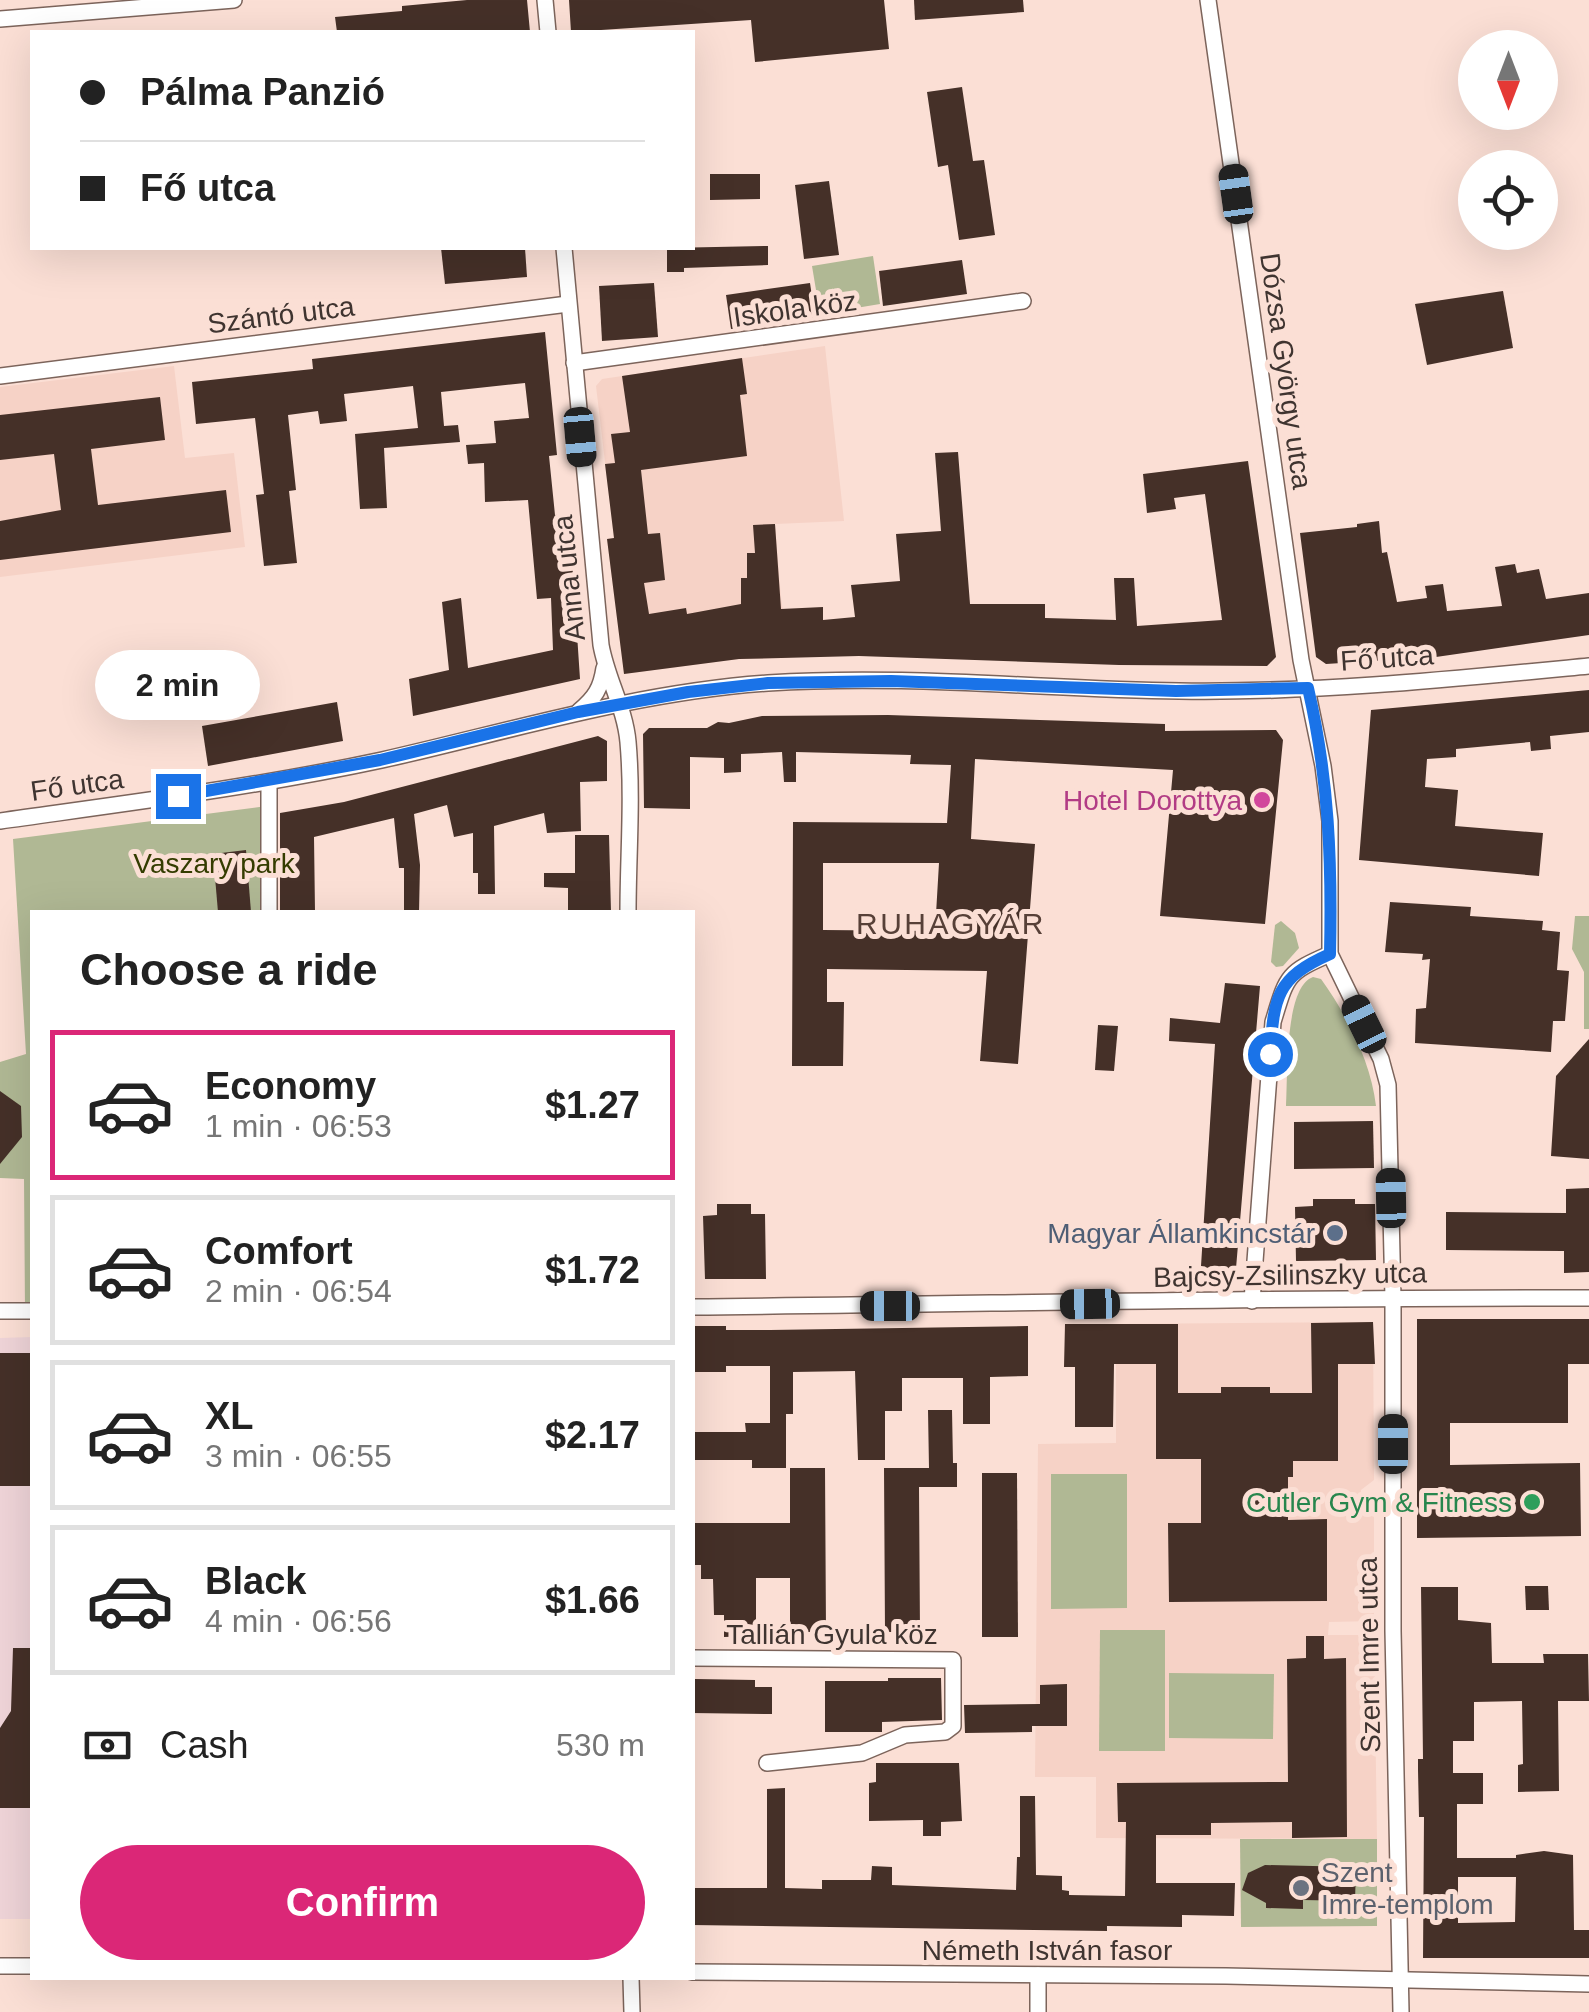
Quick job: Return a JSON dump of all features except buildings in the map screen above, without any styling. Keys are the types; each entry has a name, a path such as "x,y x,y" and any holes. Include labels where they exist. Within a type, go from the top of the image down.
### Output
{"street":[{"path":"0,19 76,6 234,0"},
{"path":"545,0 548,30"},
{"name":"Dózsa György utca","path":"1208,0 1308,688 1324,766 1330,821 1330,954"},
{"name":"Anna utca","path":"564,250 604,664 602,684 594,698 578,712"},
{"name":"Iskola köz","path":"574,363 1022,301"},
{"name":"Szántó utca","path":"0,376 568,304"},
{"name":"Anna utca","path":"604,664 621,706 628,742 628,910"},
{"name":"Fő utca","path":"0,821 268,782 380,760 578,712 688,692 768,683 864,681 1176,691 1308,688 1589,666"},
{"path":"268,782 269,910"},
{"path":"1252,1300 1273,1022 1286,979 1330,954"},
{"name":"Szent Imre utca","path":"1330,954 1381,1059 1388,1084 1393,1298 1392,1631 1401,2012"},
{"name":"Bajcsy-Zsilinszky utca","path":"695,1307 1589,1298"},
{"path":"0,1312 30,1311"},
{"name":"Tallián Gyula köz","path":"695,1658 952,1660 953,1726 945,1732 905,1735 862,1753 768,1763"},
{"path":"0,1966 30,1966"},
{"name":"Németh István fasor","path":"695,1972 1589,1984"},
{"path":"1038,1975 1038,2012"},
{"path":"632,1980 632,2012"}],"shaded area":[{"path":"825,346 844,521 775,524 790,658 739,659 624,674 607,539 614,538 596,386 602,379"},
{"path":"174,366 185,458 234,453 245,547 0,577 0,387"},
{"path":"1373,1322 1374,1480 1361,1490 1361,1500 1374,1511 1374,1621 1329,1622 1328,1635 1374,1635 1377,1839 1096,1838 1096,1777 1035,1777 1038,1444 1116,1443 1116,1324"},
{"path":"30,1337 30,1919 0,1919 0,1338"}],"green space":[{"path":"873,256 880,304 820,314 812,266"},
{"name":"Vaszary park","path":"267,806 266,910 30,910 30,1311 25,1311 24,1179 0,1178 0,1062 26,1054 13,839"},
{"path":"1575,916 1589,916 1589,1029 1584,1029 1584,972 1572,949"},
{"path":"1281,921 1295,933 1299,948 1283,966 1276,967 1271,962 1275,925"},
{"path":"1313,977 1321,979 1356,1040 1376,1106 1286,1106 1292,1015 1304,984"},
{"path":"1051,1474 1127,1474 1127,1608 1051,1609"},
{"path":"1100,1630 1165,1630 1165,1751 1099,1751"},
{"path":"1169,1673 1274,1674 1273,1739 1169,1738"},
{"path":"1240,1839 1377,1839 1377,1926 1241,1927"}],"place":[{"name":"Hotel Dorottya","path":"1262,800"},
{"name":"Magyar Államkincstár","path":"1335,1233"},
{"name":"Cutler Gym & Fitness","path":"1532,1502"},
{"name":"Szent Imre-templom","path":"1301,1888"}],"district":[{"name":"RUHAGYÁR","path":"951,923"}],"route":[{"path":"178,796 380,760 578,712 688,692 768,683 891,681 1176,691 1308,688 1324,766 1330,821 1330,954 1286,979 1273,1022 1270,1054"}]}
